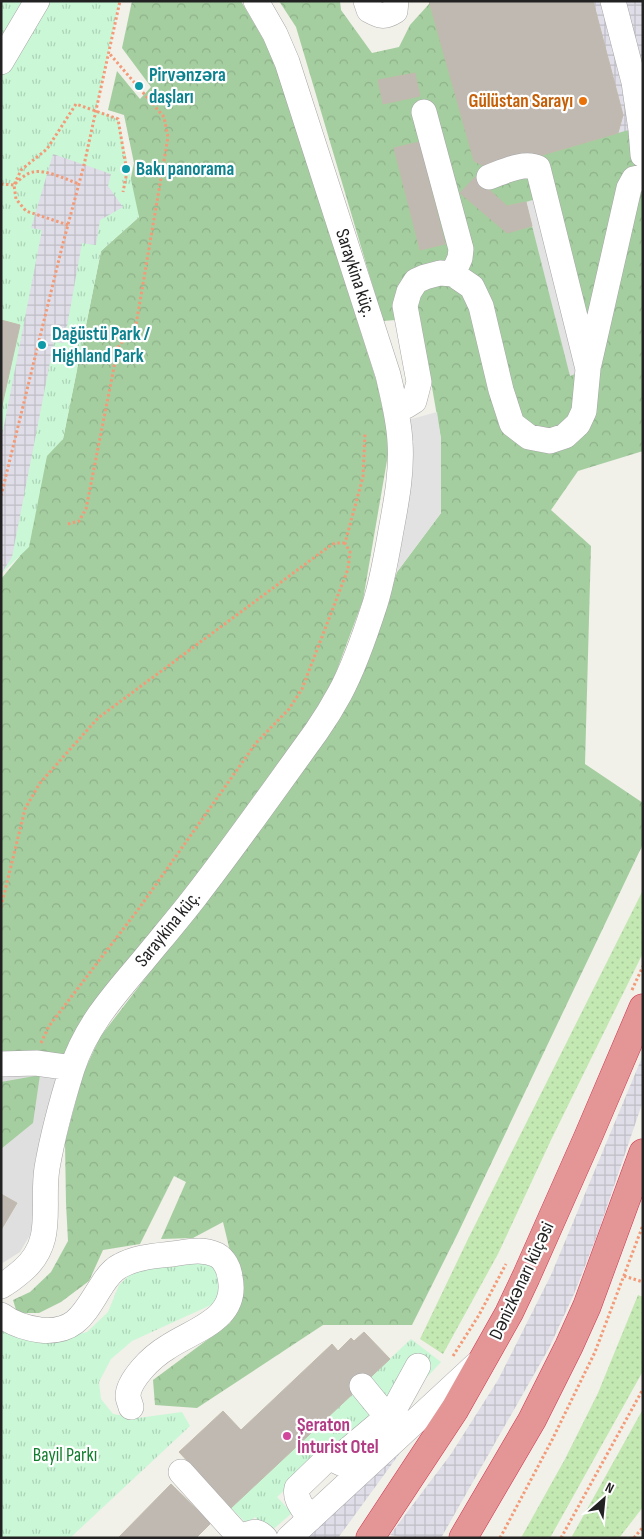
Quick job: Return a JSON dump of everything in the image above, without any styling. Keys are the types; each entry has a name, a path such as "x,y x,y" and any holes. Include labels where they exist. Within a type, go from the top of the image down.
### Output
{"highway":[{"name":"Dənizkənarı küçəsi","path":"372,1531 455,1409 526,1277 588,1137 637,1000"},
{"path":"463,1538 532,1420 569,1346 587,1306 643,1153"}],"street":[{"path":"1,62 37,1"},
{"name":"Saraykina küç.","path":"1,1286 29,1265 39,1251 45,1230 47,1168 72,1068 86,1036 108,1003 195,896 326,717 350,672 375,604 386,555 401,463 396,409 388,374 287,62 275,34 256,1"},
{"path":"366,1 369,10 379,16 388,16 395,11 396,1"},
{"path":"613,1 638,72 643,155"},
{"path":"424,112 461,249 460,258 453,274"},
{"path":"489,177 524,166 532,165 538,168 588,368"},
{"path":"396,409 414,401 419,382 404,306 409,292 416,282 425,277 440,273 453,274 472,287 481,306 501,390 512,424 529,437 550,441 565,436 578,424 584,410 588,368 629,188 634,179 643,177"},
{"path":"1,1064 36,1063 72,1068"},
{"path":"1,1316 9,1322 22,1327 51,1331 63,1328 82,1316 110,1274 120,1266 137,1258 195,1251 206,1251 218,1256 226,1263 230,1276 232,1289 228,1304 220,1315 209,1324 167,1347 148,1362 135,1376 128,1394 131,1407"},
{"path":"289,1538 485,1356"},
{"path":"336,1460 390,1420 394,1408 418,1366"},
{"path":"362,1386 390,1420"},
{"path":"310,1519 297,1498 296,1492 297,1488 324,1461 330,1458 336,1460 360,1473"},
{"path":"181,1472 238,1535 244,1536 253,1531 260,1533 265,1538"}],"path":[{"path":"1,496 79,184 120,1"},
{"path":"68,524 79,522 86,509 118,347 136,326 168,137 164,117 109,53"},
{"path":"68,225 26,211 16,199 14,185 21,170 47,149 76,104 118,119 127,172 122,192"},
{"path":"1,184 14,185 34,172 47,173 79,184"},
{"path":"36,1063 40,1045 49,1026 140,906 256,743 289,709 302,689 348,569 350,552 346,543 363,477 365,433"},
{"path":"1,907 26,809 40,783 98,718 327,548 335,543 346,543"},
{"path":"637,1000 643,966"},
{"path":"451,1360 479,1315 509,1257"},
{"path":"624,1276 643,1282"},
{"path":"561,1538 643,1389"},
{"path":"634,1538 643,1527"}],"shaded area":[{"path":"593,1 643,1 643,126 618,133"},
{"path":"53,154 111,174 108,186 123,207 100,220 96,245 82,243 64,343 54,342 12,557 1,574 1,441 42,230 31,228"},
{"path":"545,196 588,369 570,376 526,202"},
{"path":"437,412 441,439 441,513 397,572 412,478 413,441 408,420"},
{"path":"1,1055 62,1062 35,1160 36,1211 30,1235 20,1252 1,1264"},
{"path":"643,1055 643,1101 598,1233 574,1294 549,1348 441,1538 409,1538 390,1535 451,1454 498,1380 551,1275"},
{"path":"405,1446 338,1538 304,1538"}],"green space":[{"name":"Dağüstü Park / Highland Park","path":"1,1 119,1 96,110 118,119 139,217 101,251 63,439 47,456 29,547 1,574"},
{"path":"132,1 241,1 273,56 377,383 390,443 363,600 328,694 62,1062 1,1055 1,579 20,556 39,455 63,439 101,251 139,217 128,192 134,163 124,115 108,110 117,71 140,99 151,87 122,48"},
{"path":"279,1 340,1 341,10 372,53 399,47 410,25 429,4 429,1 643,1 643,451 578,471 551,510 591,546 585,764 643,803 643,844 458,1233 412,1325 323,1325 197,1408 155,1405 153,1380 230,1323 241,1297 223,1222 193,1238 161,1239 186,1182 174,1176 140,1244 103,1250 89,1281 61,1302 39,1313 17,1313 13,1300 30,1292 51,1272 68,1241 65,1142 83,1074 100,1037 271,815 374,643 397,572 441,513 441,439 420,318 383,321 296,27"},
{"path":"643,890 643,953 551,1140 498,1254 443,1354 420,1339"},
{"path":"40,1075 33,1123 1,1149 1,1082"},
{"name":"Bayil Parkı","path":"206,1262 219,1270 222,1286 213,1304 132,1341 111,1359 99,1382 101,1399 113,1414 138,1418 182,1412 190,1426 70,1538 1,1538 1,1327 56,1340 87,1332 108,1312 119,1285 135,1270"},
{"path":"638,1295 643,1297 643,1371 550,1538 521,1538 565,1459 598,1393"},
{"path":"411,1339 441,1362 388,1419 348,1458 333,1445 277,1497 292,1513 270,1532 255,1517 247,1524 231,1508"},
{"path":"643,1409 643,1507 619,1538 571,1538"}],"building":[{"name":"Gülüstan Sarayı","path":"429,1 593,1 623,115 618,133 491,170 474,161"},
{"path":"415,73 420,96 383,104 378,80"},
{"path":"419,142 445,244 420,250 394,148"},
{"path":"475,177 507,206 526,202 532,226 507,233 460,193"},
{"path":"1,320 20,325 1,410"},
{"path":"1,1194 17,1203 1,1230"},
{"path":"364,1332 390,1359 231,1508 179,1452 223,1411 241,1430 332,1344 338,1351 351,1338 354,1341"},
{"path":"171,1484 211,1523 196,1538 118,1538"}],"place":[{"name":"Pirvənzəra daşları","path":"139,86"},
{"name":"Gülüstan Sarayı","path":"583,101"},
{"name":"Bakı panorama","path":"126,169"},
{"name":"Dağüstü Park / Highland Park","path":"42,345"},
{"name":"Şeraton İnturist Otel","path":"287,1436"}]}
